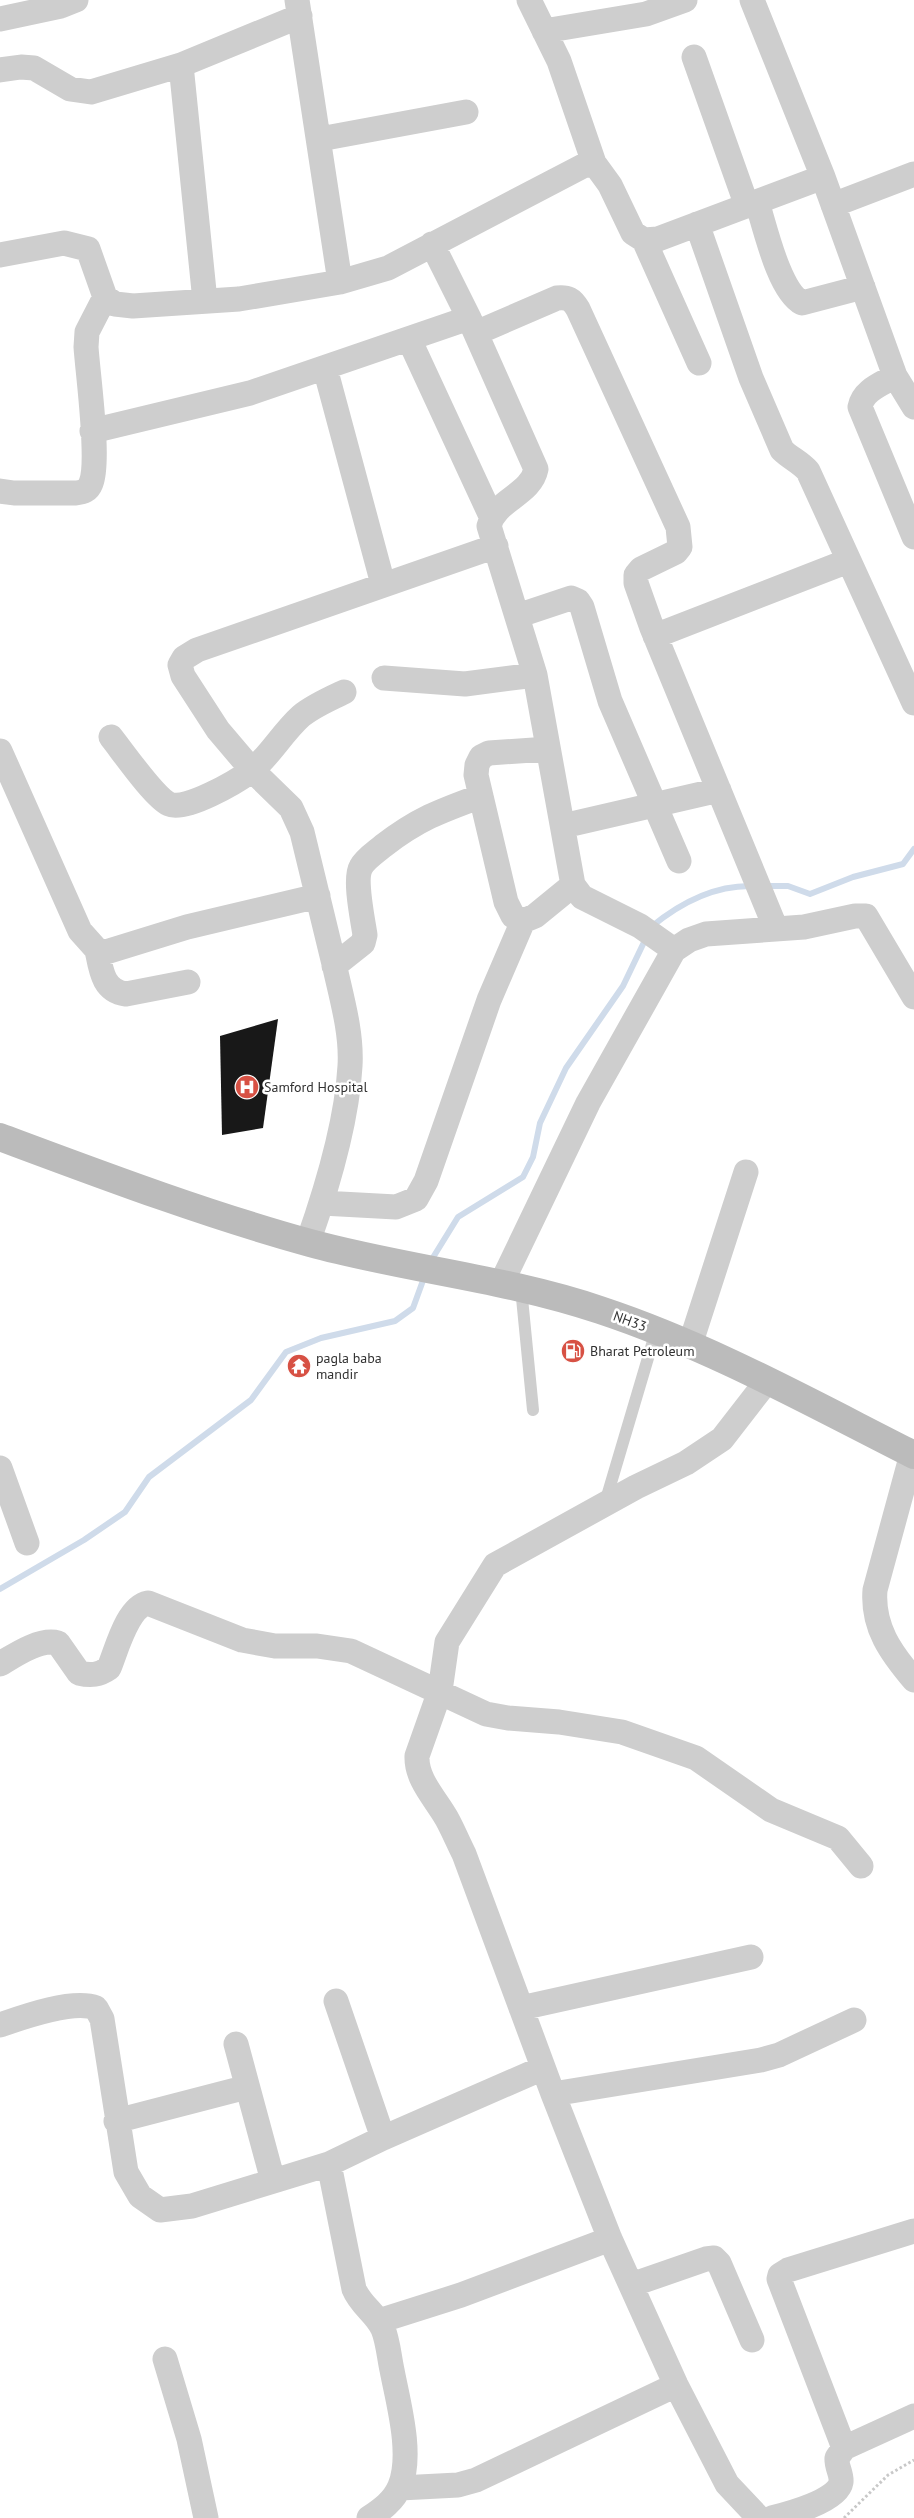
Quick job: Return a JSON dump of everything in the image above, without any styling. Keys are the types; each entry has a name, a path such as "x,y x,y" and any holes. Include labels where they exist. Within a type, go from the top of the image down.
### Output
{"main road":[{"name":"NH33","path":"0,1137 201,1209 308,1242 383,1262 511,1286 601,1310 690,1345 768,1381 913,1455"}],"street":[{"path":"0,19 61,6 76,0"},
{"path":"529,0 559,61 594,163 610,185 633,233 644,240 699,363"},
{"path":"544,31 574,28 646,14 685,0"},
{"path":"752,0 823,177 896,376 914,407"},
{"path":"0,70 20,67 34,68 70,90 91,92 181,65 298,8 320,139 340,282"},
{"path":"694,57 784,281 796,300 802,303 863,287"},
{"path":"181,65 205,301"},
{"path":"320,139 466,112"},
{"path":"0,255 64,243 88,249 105,297 115,304 133,306 239,299 340,282 388,268 583,166 594,163"},
{"path":"833,206 914,174"},
{"path":"644,240 658,239 823,177"},
{"path":"697,224 752,378 782,450 788,456 798,460 808,472 914,703"},
{"path":"432,244 473,325 536,470 530,483 491,516"},
{"path":"0,491 14,493 85,492 90,485 94,473 87,332 105,297"},
{"path":"92,431 250,394 409,339 473,325 556,298 567,297 573,300 680,535 680,546 676,552 641,569 636,575 636,583 655,636 776,929"},
{"path":"409,339 491,516 489,526 535,675 573,885 582,897 640,926 669,945 706,934 804,927 855,916 866,916 914,997"},
{"path":"325,368 382,584"},
{"path":"896,376 868,392 862,399 860,407 914,537"},
{"path":"308,1242 322,1203 341,1122 350,1065 346,1024 334,966 302,832 291,808 252,770 218,730 183,676 180,665 184,658 197,650 382,584 496,546"},
{"path":"655,636 848,561"},
{"path":"517,616 562,600 571,598 578,601 590,632 610,700 679,861"},
{"path":"384,678 465,684 535,675"},
{"path":"112,737 158,795 168,804 180,806 188,804 252,770 282,734 302,715 344,692"},
{"path":"523,921 513,916 506,902 476,775 477,765 481,756 489,753 548,749"},
{"path":"0,751 80,931 97,950 108,987 115,993 126,994 188,982"},
{"path":"563,826 719,790"},
{"path":"334,966 363,943 365,935 358,880 360,867 376,851 410,826 430,815 481,796"},
{"path":"322,1203 396,1207 416,1199 426,1180 489,1000 523,921 535,916 573,885"},
{"path":"97,950 106,952 187,927 318,896"},
{"path":"511,1286 588,1103 669,945"},
{"path":"690,1345 746,1172"},
{"path":"759,2518 727,2484 676,2385 610,2239 543,2068 464,1854 446,1818 419,1773 417,1756 440,1691 447,1642 495,1565 604,1504 686,1463 722,1438 768,1381"},
{"path":"913,1455 875,1590 874,1607 884,1640 914,1680"},
{"path":"0,1468 27,1543"},
{"path":"0,1664 32,1648 52,1642 58,1643 79,1673 88,1676 101,1674 109,1668 132,1612 140,1604 148,1603 227,1635 257,1644 317,1646 350,1651 440,1691 486,1714 622,1732 696,1758 771,1810 838,1838 861,1866"},
{"path":"521,2008 751,1957"},
{"path":"336,2002 383,2138"},
{"path":"0,2025 42,2011 83,2006 96,2008 102,2019 116,2121 126,2172 131,2185 140,2196 160,2210 192,2206 329,2164 383,2138 543,2068"},
{"path":"553,2094 761,2060 779,2055 854,2020"},
{"path":"236,2044 272,2181"},
{"path":"116,2121 248,2087"},
{"path":"329,2164 354,2289 362,2304 379,2321 385,2334 401,2416 404,2473 400,2488 388,2505 369,2518"},
{"path":"844,2448 778,2279 783,2272 788,2270 914,2231"},
{"path":"379,2321 461,2295 610,2239"},
{"path":"631,2285 706,2259 714,2258 719,2263 752,2340"},
{"path":"165,2359 191,2448 206,2518"},
{"path":"400,2488 458,2485 476,2480 676,2385"},
{"path":"772,2518 803,2510 837,2490 841,2483 841,2477 836,2458 844,2448 914,2416"}],"lane":[{"path":"511,1286 534,1410"},
{"path":"604,1504 656,1331"}],"path":[{"path":"844,2518 888,2475 914,2460"}],"building":[{"path":"278,1019 263,1128 222,1135 220,1036"}],"waterway":[{"path":"763,886 788,886 810,894 853,877 903,864 914,849"},
{"path":"651,927 674,910 699,897 739,886 753,886"},
{"path":"429,1264 458,1217 523,1177 533,1157 540,1123 566,1068 623,986 646,938"},
{"path":"0,1589 84,1540 125,1512 149,1477 251,1400 286,1352 321,1338 395,1321 413,1308 425,1275"}],"place":[{"name":"Samford Hospital","path":"247,1087"},
{"name":"Bharat Petroleum","path":"573,1351"},
{"name":"pagla baba mandir","path":"299,1366"}]}
